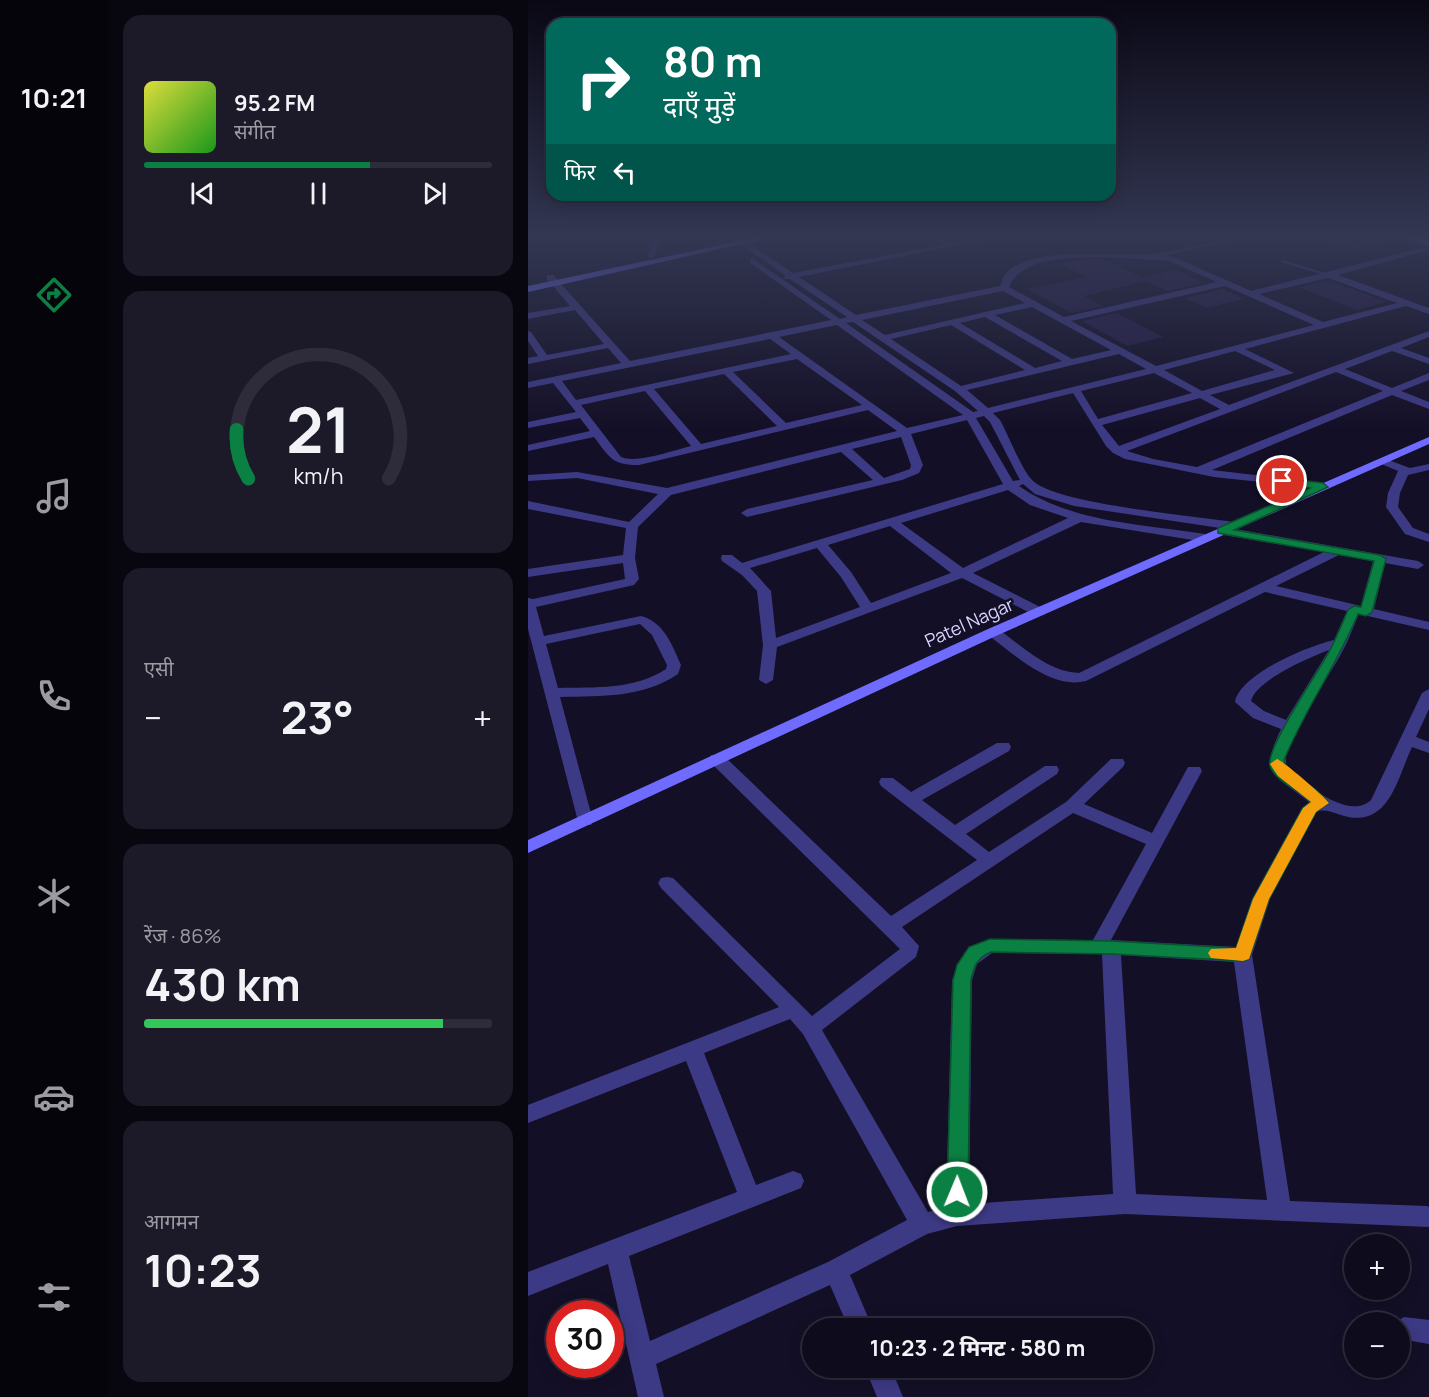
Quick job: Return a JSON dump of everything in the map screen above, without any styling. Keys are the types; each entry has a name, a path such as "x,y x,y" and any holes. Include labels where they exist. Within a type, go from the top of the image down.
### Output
{"street":[{"path":"571,300 629,366"},
{"path":"807,300 943,393 969,414 1009,485 1034,502 1079,518 1205,538"},
{"path":"828,300 959,389 986,410 995,420 1026,481 1039,491 1074,502 1228,528 1418,565"},
{"path":"528,385 941,300"},
{"path":"1025,300 1230,410"},
{"path":"1062,320 1150,300"},
{"path":"1264,300 1322,325"},
{"path":"1398,300 1429,311"},
{"path":"528,478 577,475 667,492 969,414 1152,370 1406,303"},
{"path":"882,338 1032,304"},
{"path":"528,316 577,307"},
{"path":"986,314 1070,362"},
{"path":"952,322 1033,371"},
{"path":"528,334 544,358"},
{"path":"1117,451 1429,334"},
{"path":"747,513 882,482 915,471 917,465 904,432 771,335"},
{"path":"528,361 610,345"},
{"path":"1236,348 1305,381"},
{"path":"1392,348 1429,361"},
{"path":"959,389 1118,351"},
{"path":"575,403 801,355"},
{"path":"1338,369 1429,406"},
{"path":"726,371 784,427"},
{"path":"1096,423 1284,371"},
{"path":"1200,470 1429,376"},
{"path":"556,380 617,459 623,462 639,462 868,407"},
{"path":"648,388 699,448"},
{"path":"1075,388 1096,423 1117,451 1141,460 1323,487"},
{"path":"528,425 584,414"},
{"path":"528,448 598,433"},
{"name":"Patel Nagar","path":"529,850 585,821 993,632 1429,440"},
{"path":"843,447 882,482"},
{"path":"1383,461 1408,471"},
{"path":"1429,467 1403,472 1398,479 1392,507 1409,531 1429,538"},
{"path":"741,567 1026,481"},
{"path":"585,821 553,693 536,650 528,603 629,582 632,579 629,558 632,526 667,492"},
{"path":"531,509 632,526"},
{"path":"770,645 963,573 1079,518"},
{"path":"891,520 950,567 1039,612"},
{"path":"819,543 844,569 868,610"},
{"path":"993,632 1057,675 1070,679 1082,678 1337,551"},
{"path":"528,573 629,558"},
{"path":"727,558 741,567 764,591 770,645 766,680"},
{"path":"1380,559 1360,611 1281,744 1276,760 1277,766 1321,803 1354,813 1372,811 1429,693"},
{"path":"1266,588 1429,626"},
{"path":"536,650 641,620 648,622 656,630 674,665 674,671 665,678 648,684 615,690 553,693"},
{"path":"1290,727 1267,719 1248,708 1243,702 1244,696 1294,659 1324,645 1339,643"},
{"path":"1407,739 1429,748"},
{"path":"910,800 1003,747"},
{"path":"717,759 910,946 909,952 810,1028"},
{"path":"890,926 1072,806 1117,763"},
{"path":"954,834 1051,770"},
{"path":"1125,1204 1105,947 1155,841 1194,771"},
{"path":"887,782 988,860"},
{"path":"1280,1210 1243,955 1261,899 1310,808 1321,803"},
{"path":"1072,806 1155,841"},
{"path":"667,884 794,1009 810,1028 922,1224"},
{"path":"957,1215 962,980 966,965 975,952 990,946 1105,947 1243,955"},
{"path":"528,1114 794,1009"},
{"path":"692,1050 750,1198"},
{"path":"528,1284 793,1181"},
{"path":"642,1357 836,1270 922,1224 957,1215 1125,1204 1427,1217"},
{"path":"616,1249 651,1397"},
{"path":"836,1270 856,1318"},
{"path":"1410,1330 1429,1332"},
{"path":"882,1378 890,1397"}],"building":[{"path":"1048,300 1092,300 1103,306 1071,313"},
{"path":"1190,300 1239,300 1206,308"},
{"path":"1332,300 1386,302 1357,310"},
{"path":"1117,313 1163,337 1127,346 1082,321"}],"slow traffic":[{"path":"1217,953 1243,955 1261,899 1310,808 1321,803 1283,773 1277,764"}],"route":[{"path":"957,1192 962,980 966,965 975,952 990,946 1111,947 1243,955 1261,899 1310,808 1321,803 1283,773 1277,766 1276,760 1281,744 1336,650 1354,610 1366,612 1380,559 1222,531 1323,487 1282,481"}]}
